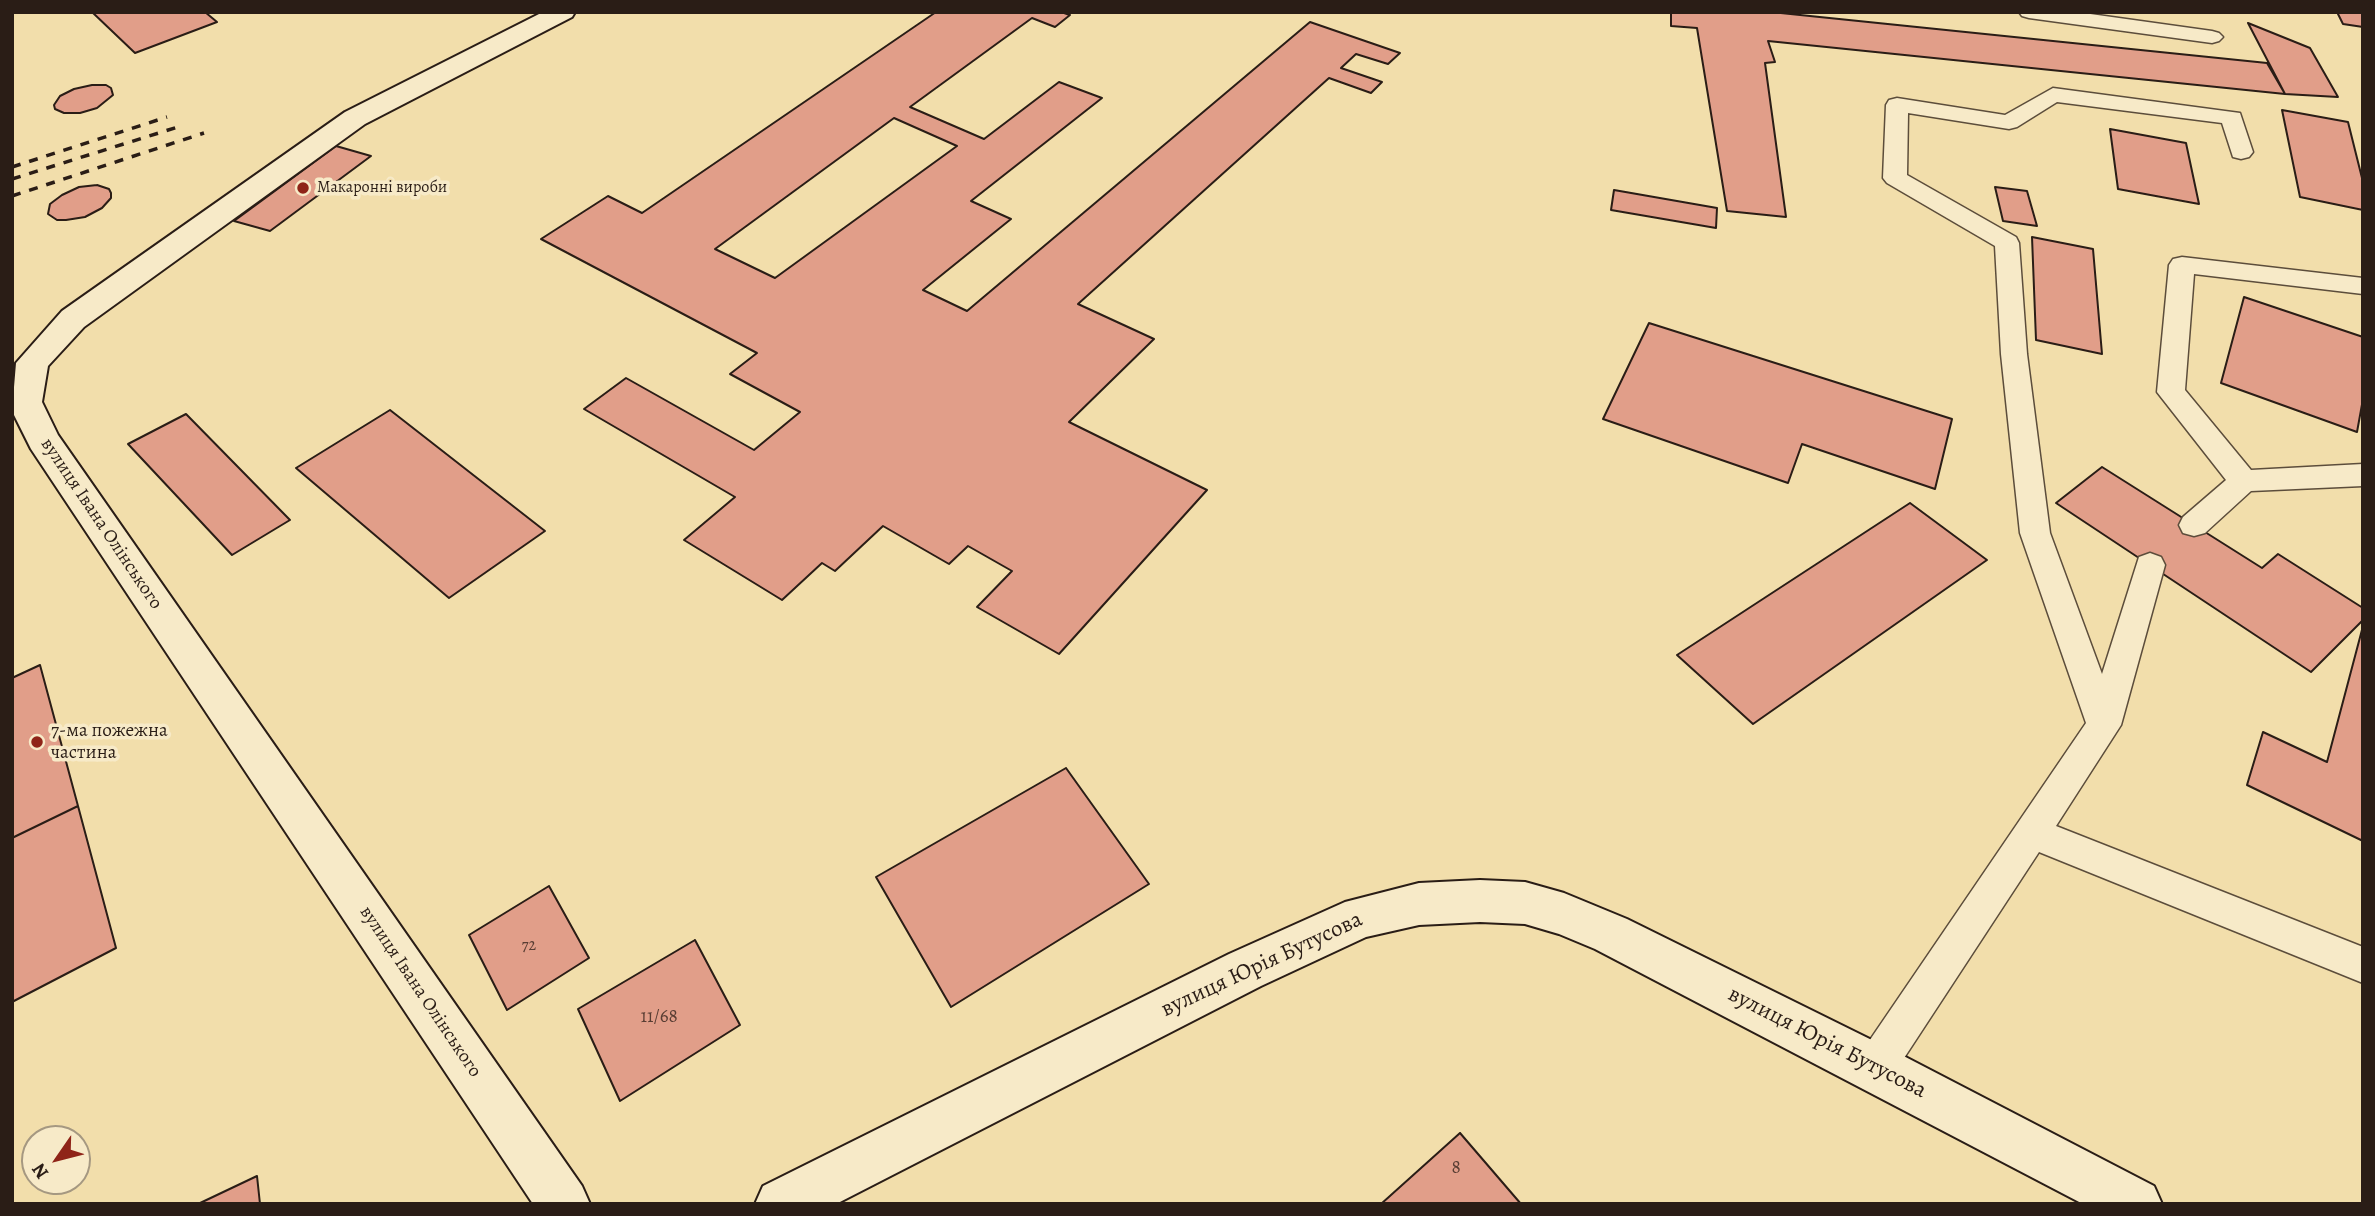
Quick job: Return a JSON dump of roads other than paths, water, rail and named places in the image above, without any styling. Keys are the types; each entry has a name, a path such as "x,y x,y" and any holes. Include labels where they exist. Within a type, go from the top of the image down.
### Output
{"street":[{"name":"вулиця Івана Олінського","path":"563,12 355,118 73,319 32,363 25,402 50,452 564,1204"},
{"name":"вулиця Юрія Бутусова","path":"781,1204 1245,970 1362,917 1419,904 1480,901 1525,903 1564,914 1611,934 1875,1067 2136,1204"}],"lane":[{"path":"2029,12 2212,37"},
{"path":"2104,725 2035,533 2014,354 2007,243 1895,178 1898,105 2009,122 2053,95 2232,118 2241,152"},
{"path":"2244,481 2171,392 2182,265 2363,286"},
{"path":"2194,525 2244,481 2363,475"},
{"path":"1875,1067 2104,725 2150,565"},
{"path":"2032,832 2363,965"}],"railway":[{"path":"12,167 167,117"},
{"path":"12,179 181,126"},
{"path":"12,196 204,133"}],"place":[{"name":"Макаронні вироби","path":"303,188"},
{"name":"7-ма пожежна частина","path":"37,742"}]}
